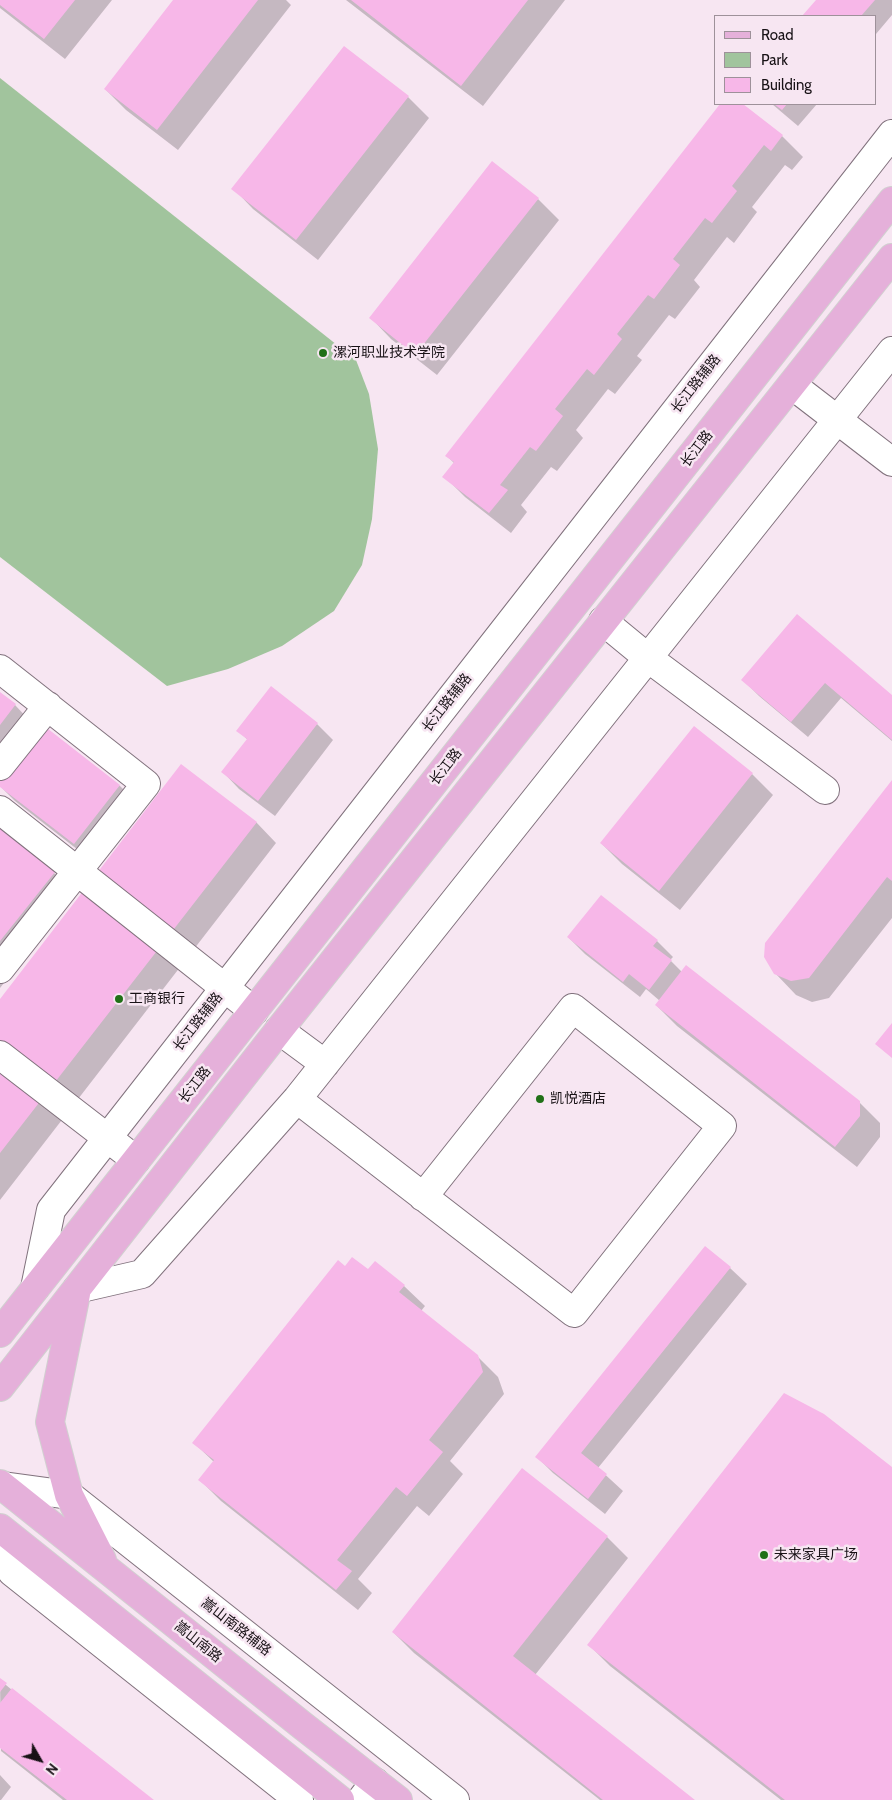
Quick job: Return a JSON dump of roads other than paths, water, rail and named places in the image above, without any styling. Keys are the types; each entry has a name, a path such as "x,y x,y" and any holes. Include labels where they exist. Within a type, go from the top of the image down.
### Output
{"main road":[{"name":"长江路","path":"0,1333 892,201"},
{"path":"0,1387 279,1030 892,258"},
{"path":"0,1306 35,1288"},
{"path":"78,1289 50,1422 69,1495 106,1568"},
{"name":"嵩山南路","path":"2,1485 303,1726 368,1791 398,1800"},
{"path":"0,1528 340,1800"}],"street":[{"name":"长江路辅路","path":"35,1288 51,1210 892,134"},
{"path":"78,1289 142,1274 297,1099 892,351"},
{"path":"792,385 892,462"},
{"path":"603,621 648,658 825,790"},
{"path":"0,669 146,784 0,969"},
{"path":"0,766 48,706"},
{"path":"0,810 254,1011"},
{"path":"297,1099 423,1197 574,1313 722,1126 574,1008 423,1197"},
{"path":"279,1030 324,1064"},
{"path":"0,1055 136,1160"},
{"path":"2,1485 69,1495"},
{"name":"嵩山南路辅路","path":"69,1495 455,1800"},
{"path":"0,1548 12,1572 299,1800"},
{"path":"297,1675 303,1726"}],"place":[{"name":"漯河职业技术学院","path":"323,353"},
{"name":"工商银行","path":"119,999"},
{"name":"凯悦酒店","path":"540,1099"},
{"name":"未来家具广场","path":"764,1555"}]}
